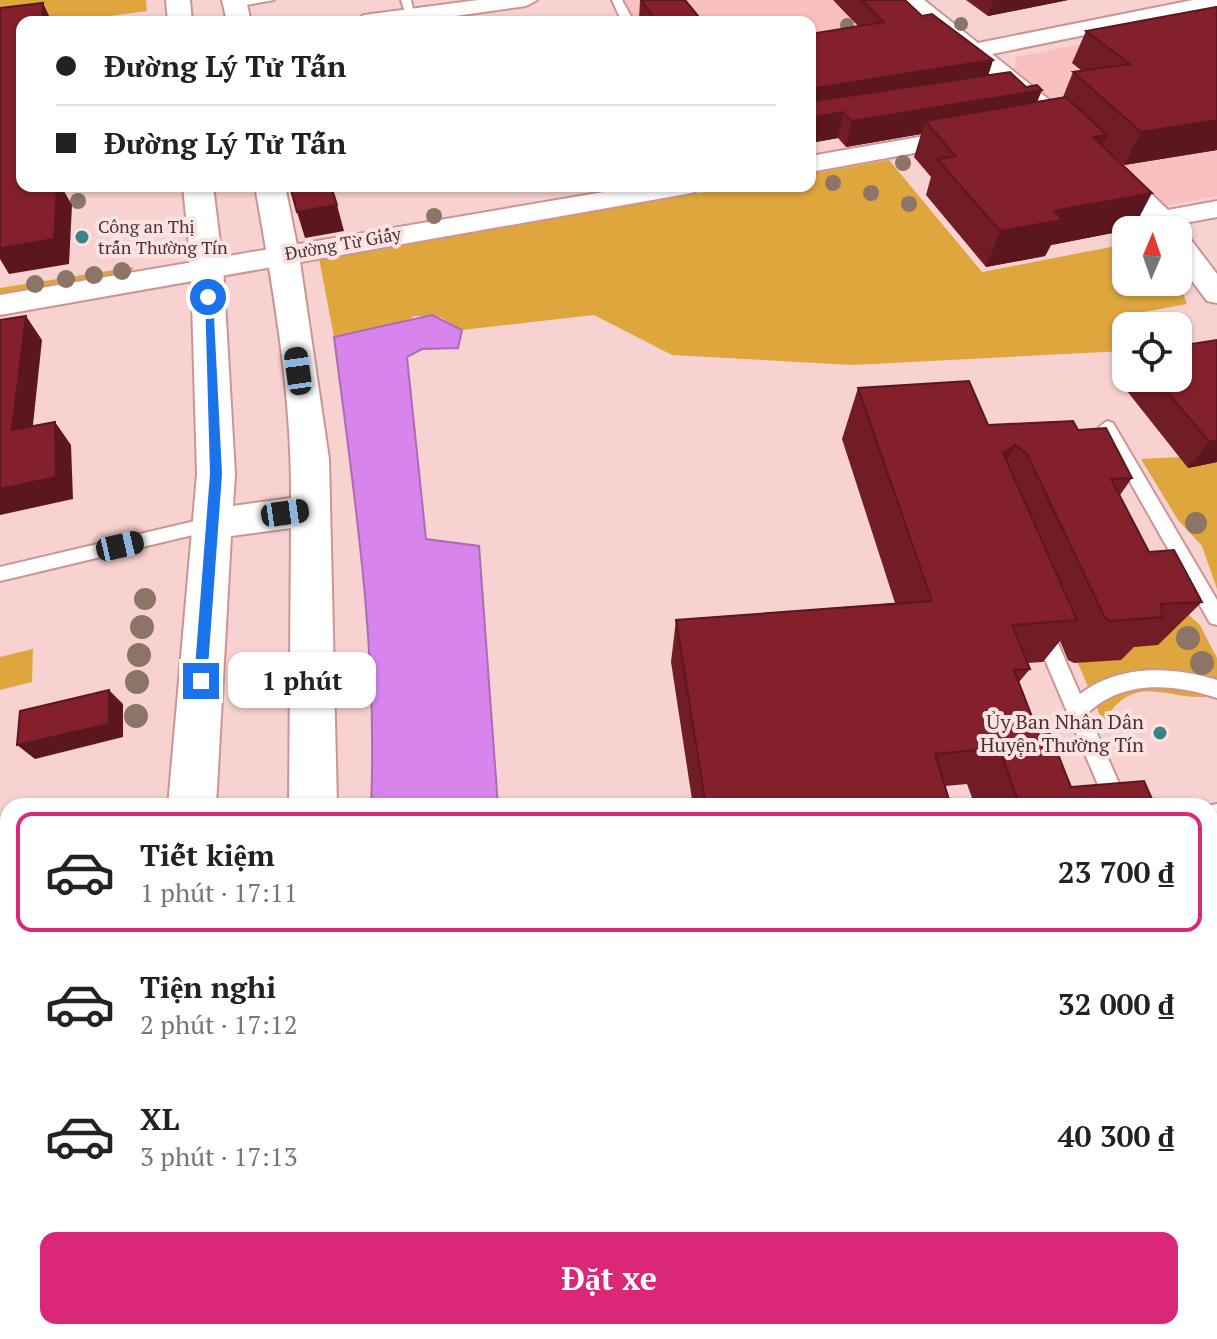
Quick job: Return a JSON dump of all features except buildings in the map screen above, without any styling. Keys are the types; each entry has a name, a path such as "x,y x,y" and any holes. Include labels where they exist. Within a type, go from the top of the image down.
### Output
{"street":[{"path":"383,16 408,8 526,0"},
{"path":"911,0 976,50 1014,88 1057,121 1026,126"},
{"path":"976,50 1211,3"},
{"path":"951,31 981,25"},
{"path":"816,163 995,132"},
{"path":"1090,151 1154,216"},
{"path":"193,798 216,474 207,267 199,192"},
{"path":"271,192 283,255 310,459 313,798"},
{"name":"Đường Từ Giấy","path":"0,305 651,192"},
{"path":"1192,220 1217,209"},
{"path":"1192,261 1217,294"},
{"path":"212,524 309,510"}],"lane":[{"path":"233,14 269,0"},
{"path":"1107,427 1217,617"},
{"path":"0,574 212,524"},
{"path":"1035,614 1115,798"},
{"path":"1077,710 1085,699 1136,681 1182,679 1217,689"}],"shaded area":[{"path":"0,0 146,0 147,11 110,16 16,16 16,24 0,31"},
{"path":"624,0 887,0 816,77 816,16 632,16"},
{"path":"1177,25 1217,39 1217,196 1165,206 1014,70 1016,57"},
{"path":"889,160 982,272 1112,247 1112,296 1184,296 1187,304 1144,312 1112,312 1112,352 853,365 672,355 594,315 462,330 440,317 415,316 398,325 334,337 319,258 704,192 816,192 816,173"},
{"path":"133,267 132,274 0,295 0,288"},
{"path":"432,315 462,330 458,348 422,349 407,357 426,539 479,546 497,798 371,798 368,629 334,337"},
{"path":"1217,455 1217,589 1202,546 1178,520 1141,459"},
{"path":"995,469 1116,496 1180,607 1200,625 1217,658 1217,695 1200,697 1142,692 1116,705 1103,722"},
{"path":"33,649 32,682 0,690 0,657"}],"place":[{"name":"Công an Thị trấn Thường Tín","path":"82,237"},
{"name":"Ủy Ban Nhân Dân Huyện Thường Tín","path":"1160,733"}],"route":[{"path":"201,681 216,474 208,297"}]}
